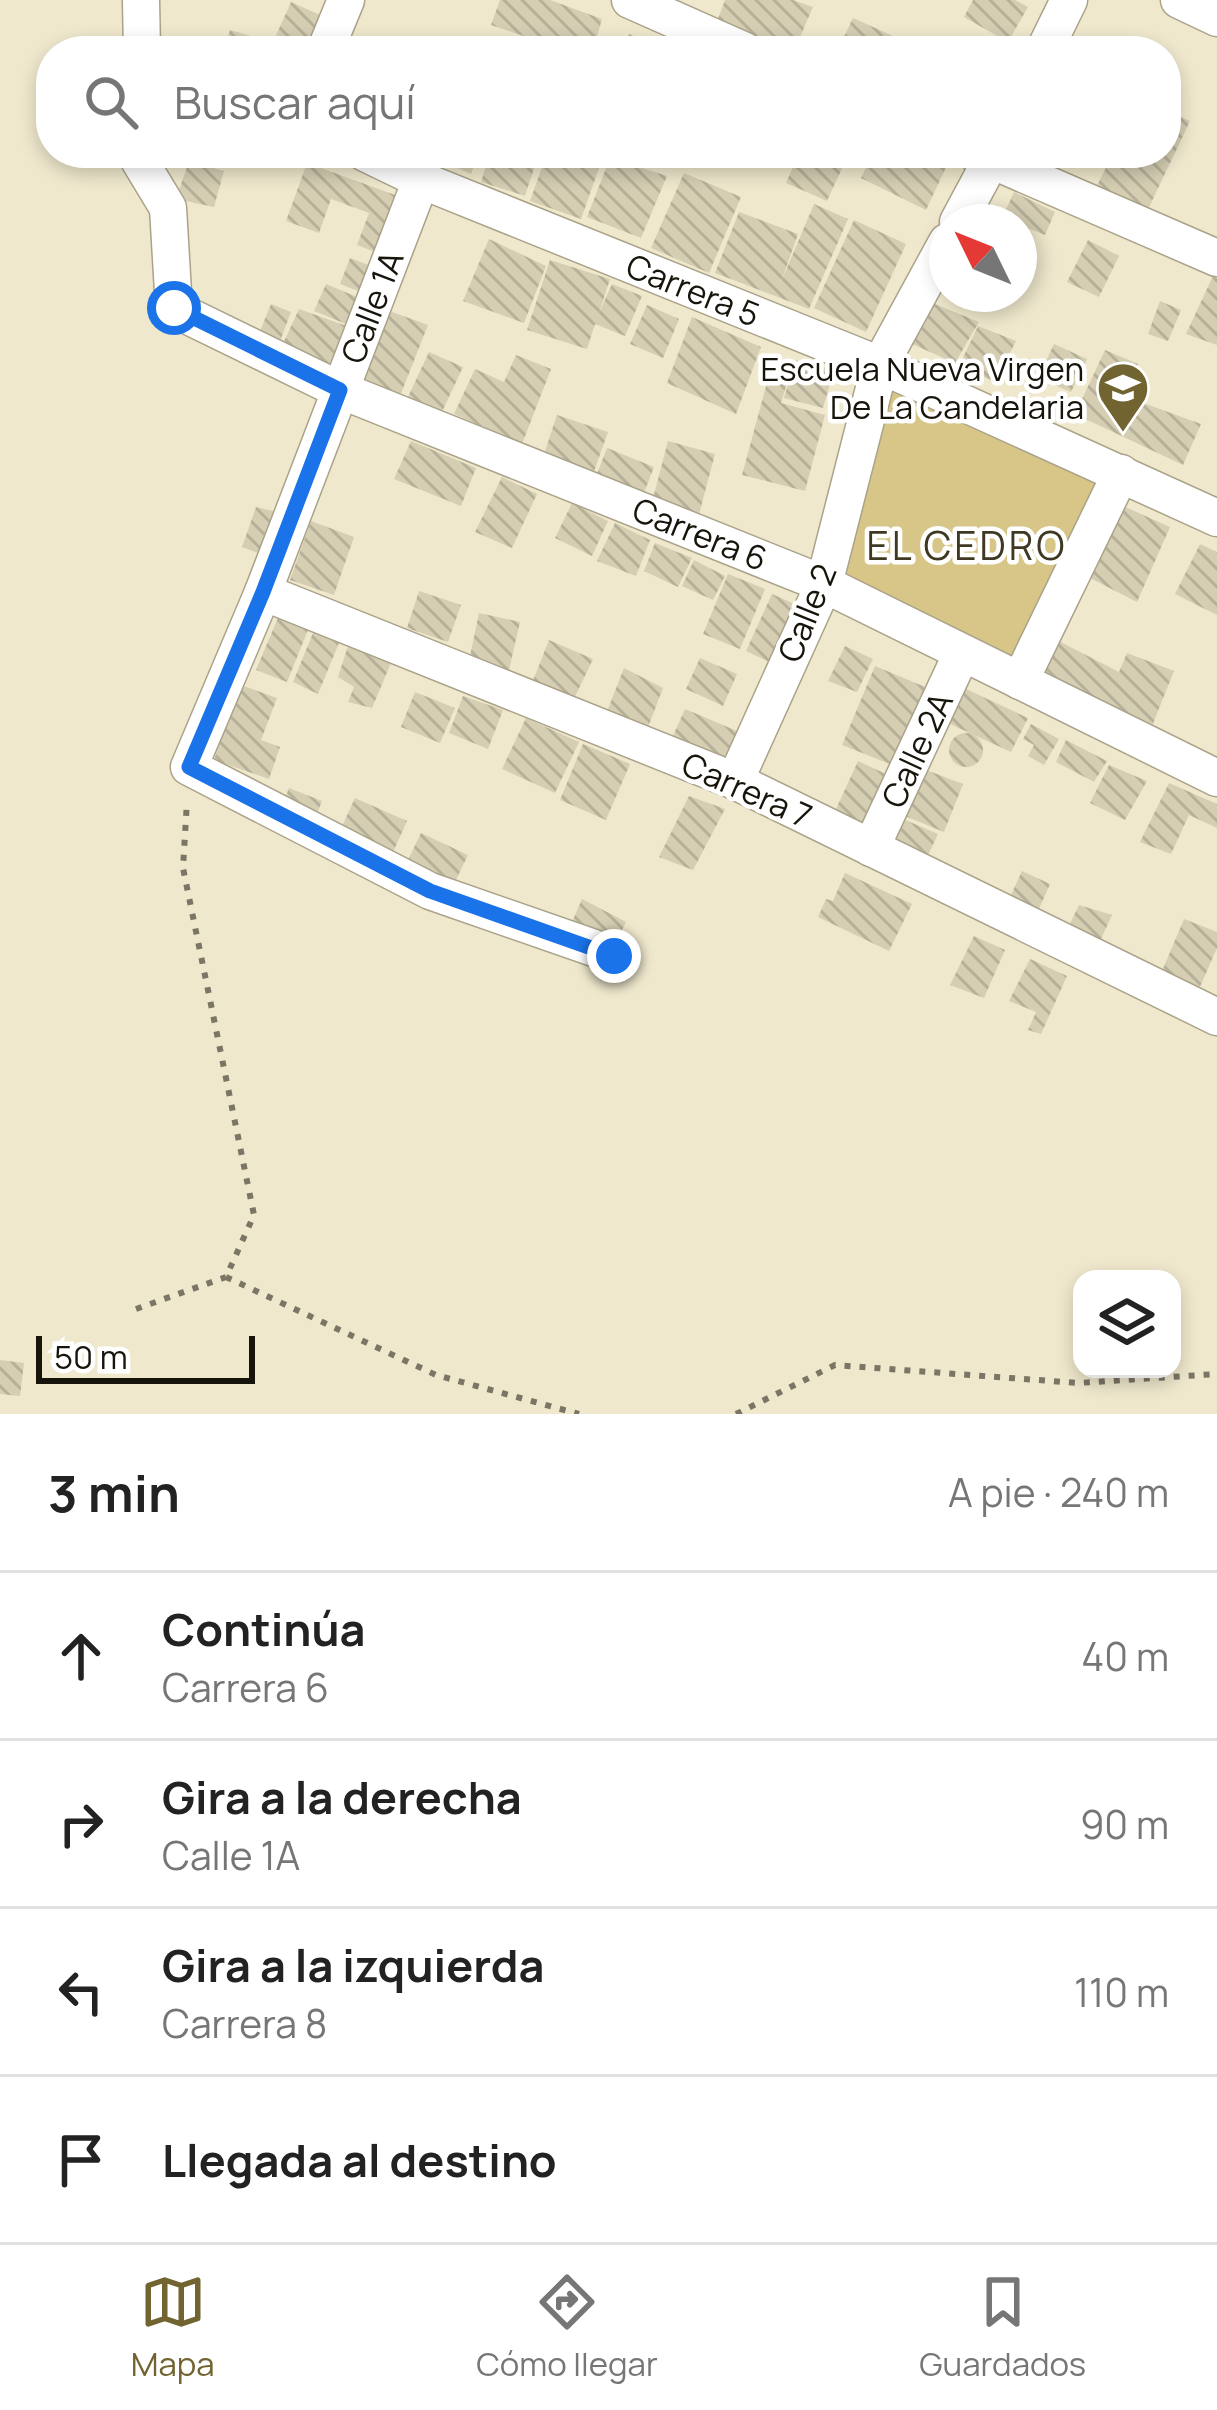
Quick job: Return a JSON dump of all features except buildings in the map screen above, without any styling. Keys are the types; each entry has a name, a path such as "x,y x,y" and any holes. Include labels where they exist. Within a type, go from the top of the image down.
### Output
{"street":[{"path":"141,0 145,36"},
{"path":"331,36 346,0"},
{"path":"630,0 711,36"},
{"path":"1051,36 1069,0"},
{"path":"1179,0 1217,18"},
{"name":"Carrera 6","path":"144,168 168,208 174,308 340,390 824,584 1217,778"},
{"name":"Carrera 5","path":"396,168 880,364 1217,518"},
{"path":"966,204 982,168"},
{"path":"1014,168 1217,258"},
{"name":"Calle 1A","path":"189,767 263,592 421,180"},
{"name":"Calle 2","path":"735,781 824,584 880,364 929,275"},
{"path":"1021,681 1121,472"},
{"name":"Carrera 7","path":"263,592 735,781 1217,1017"},
{"name":"Calle 2A","path":"871,848 962,653"},
{"path":"189,767 430,891 614,956"}],"path":[{"path":"189,767 183,868 254,1216 226,1277"},
{"path":"136,1309 226,1277 436,1375 579,1414"},
{"path":"736,1414 835,1365 1078,1383 1217,1374"}],"shaded area":[{"path":"880,365 1121,473 1020,681 824,584"}],"place":[{"name":"Escuela Nueva Virgen De La Candelaria","path":"1123,434"}],"district":[{"name":"EL CEDRO","path":"967,546"}],"route":[{"path":"174,308 340,390 263,592 189,767 430,891 614,956"}]}
